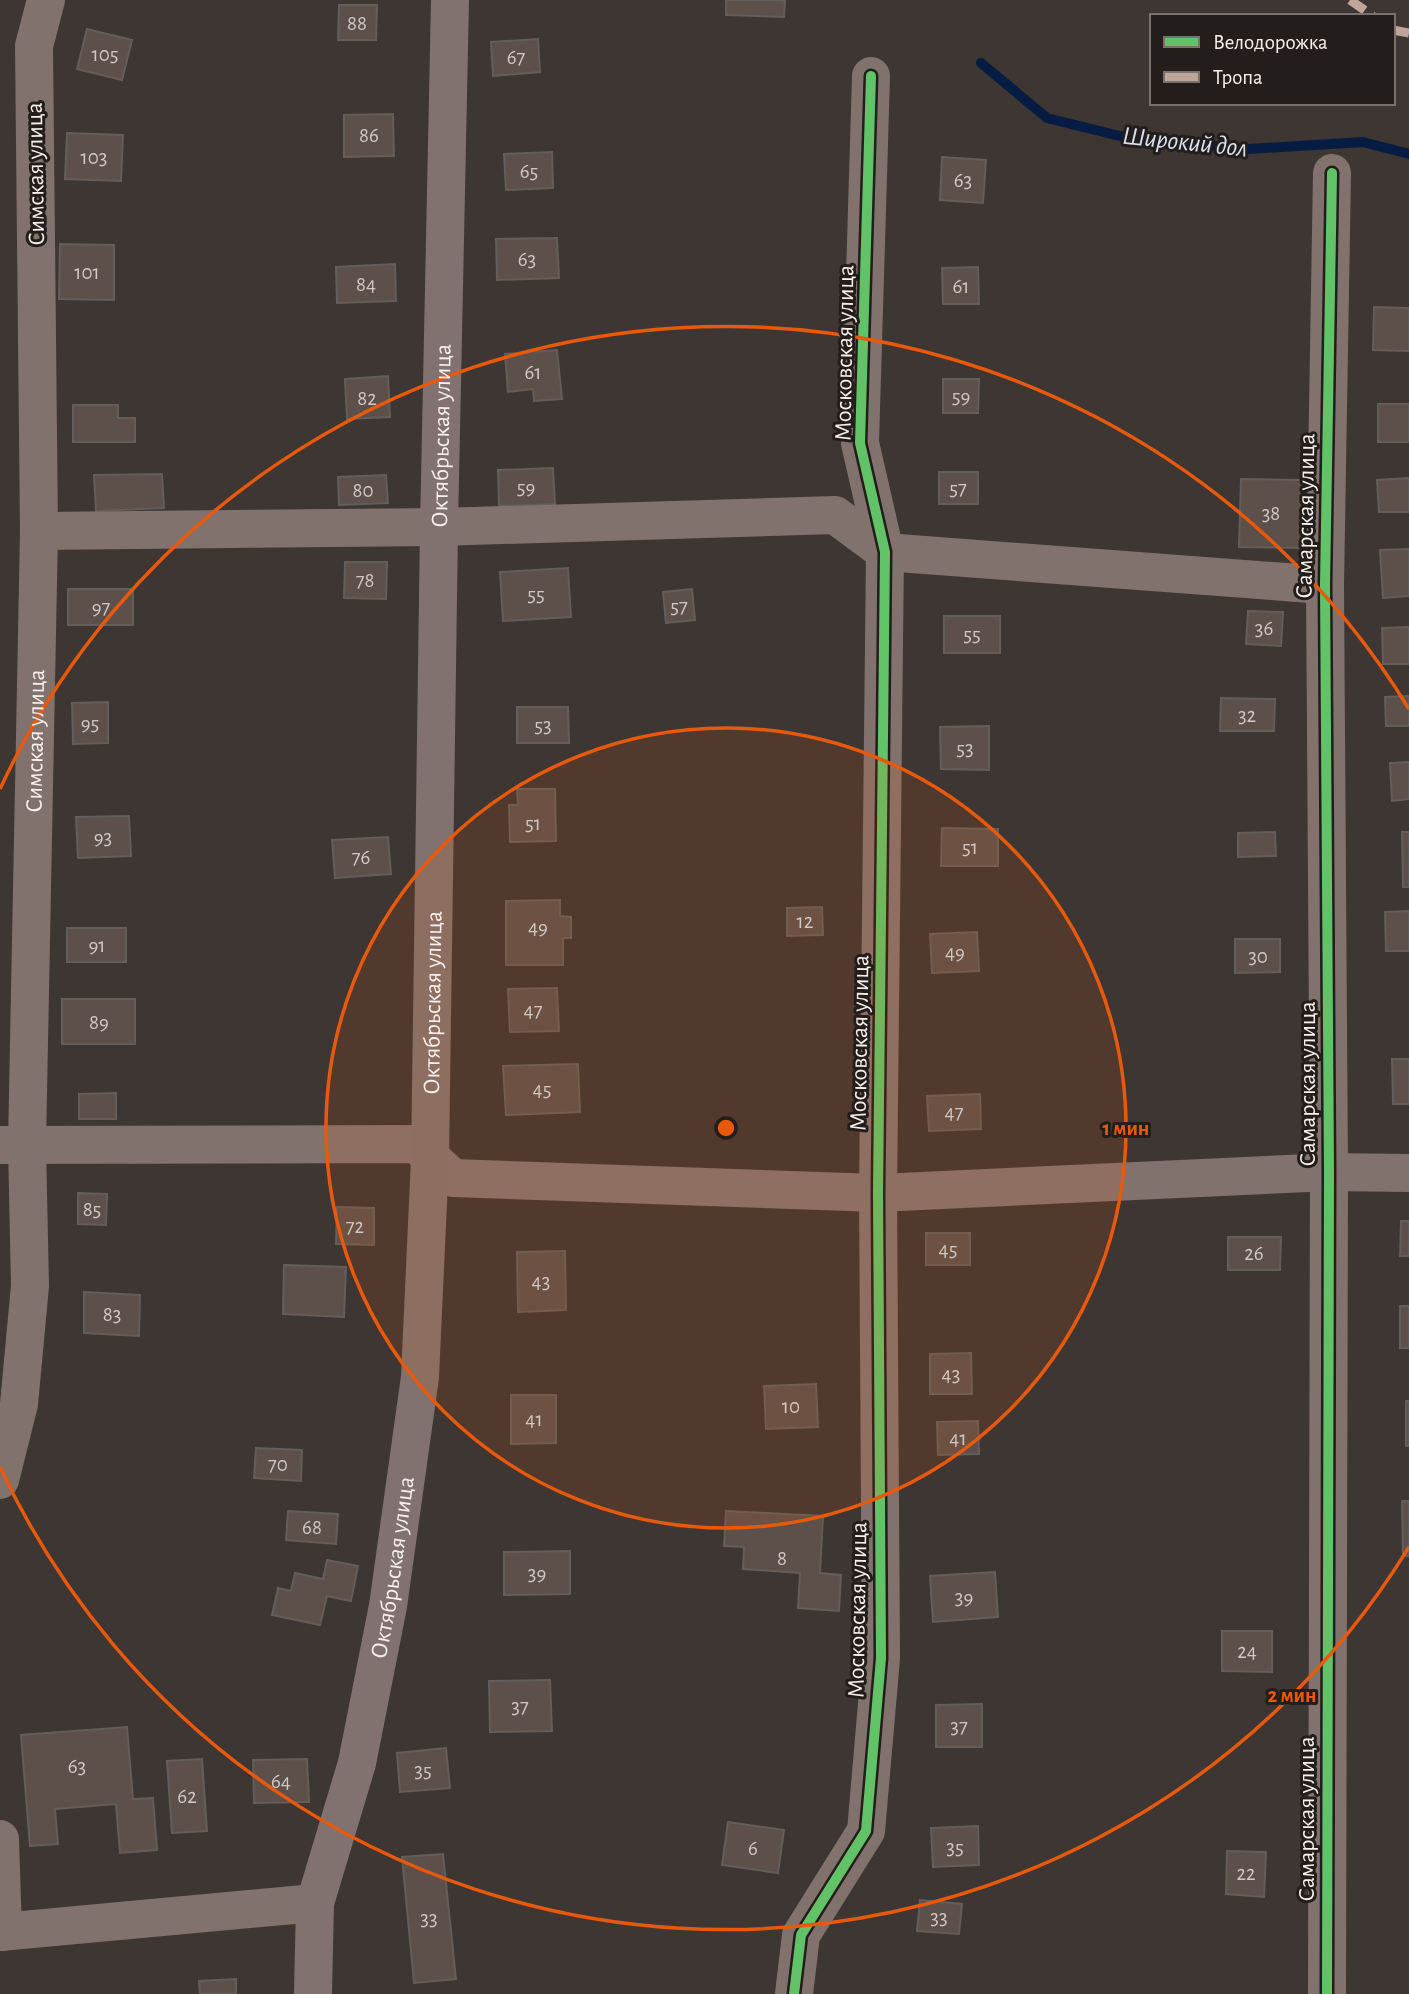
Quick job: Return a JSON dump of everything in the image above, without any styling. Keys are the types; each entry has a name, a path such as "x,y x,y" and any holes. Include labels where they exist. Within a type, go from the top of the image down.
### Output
{"main road":[{"name":"Октябрьская улица","path":"313,1994 315,1903 358,1763 388,1606 420,1377 430,1159 450,0"}],"street":[{"name":"Симская улица","path":"0,1480 19,1404 30,1286 13,1145 39,531 34,46 46,0"},
{"name":"Московская улица","path":"794,1994 801,1935 866,1831 881,1658 878,1193 886,552 860,443 871,76"},
{"name":"Самарская улица","path":"1327,1994 1329,1172 1325,585 1332,173"},
{"path":"39,531 439,527 835,515 886,552 1325,585"},
{"path":"13,1145 416,1144 453,1178 878,1193 1329,1172 1409,1173"},
{"path":"0,1839 2,1932 315,1903"}],"building":[{"path":"726,0 785,0 784,17 726,15"},
{"path":"339,5 377,5 376,40 338,40"},
{"path":"87,29 132,40 122,80 77,69"},
{"path":"538,39 540,72 493,76 491,42"},
{"path":"393,114 394,156 344,157 344,115"},
{"path":"67,133 123,135 121,181 65,179"},
{"path":"552,152 553,188 506,190 504,154"},
{"path":"942,157 986,160 983,203 940,200"},
{"path":"557,238 559,278 497,280 496,239"},
{"path":"60,244 114,245 114,300 59,299"},
{"path":"395,264 396,301 337,303 336,267"},
{"path":"978,267 979,304 943,304 942,268"},
{"path":"1374,307 1409,308 1409,351 1373,350"},
{"path":"557,350 562,399 534,401 533,389 508,392 505,354"},
{"path":"388,376 390,417 347,419 345,379"},
{"path":"943,379 979,379 978,413 943,413"},
{"path":"1378,404 1409,404 1409,442 1378,442"},
{"path":"73,405 118,405 118,418 135,418 135,442 73,442"},
{"path":"553,468 555,504 499,506 498,470"},
{"path":"939,472 978,472 978,504 939,504"},
{"path":"162,474 164,508 96,511 94,475"},
{"path":"386,475 388,503 339,505 338,477"},
{"path":"1409,478 1409,512 1379,512 1377,480"},
{"path":"1241,479 1303,480 1302,548 1239,547"},
{"path":"1409,549 1409,596 1383,598 1380,550"},
{"path":"345,562 387,562 386,599 344,598"},
{"path":"568,568 571,617 503,621 500,572"},
{"path":"68,589 133,589 133,625 68,625"},
{"path":"692,589 695,620 666,623 663,592"},
{"path":"1248,611 1283,612 1281,646 1246,644"},
{"path":"944,616 1000,616 1000,653 944,653"},
{"path":"1409,627 1409,664 1383,664 1382,628"},
{"path":"1409,696 1409,726 1386,726 1385,697"},
{"path":"1221,698 1275,699 1274,731 1220,731"},
{"path":"108,702 108,743 73,744 72,703"},
{"path":"517,707 568,707 569,743 517,743"},
{"path":"989,726 989,770 941,769 940,727"},
{"path":"1409,762 1409,799 1392,801 1390,763"},
{"path":"517,789 555,789 556,841 510,842 509,805 518,805"},
{"path":"129,816 131,856 78,858 76,817"},
{"path":"942,828 998,829 998,866 941,866"},
{"path":"1275,832 1276,856 1238,857 1238,833"},
{"path":"1402,832 1409,832 1409,887 1403,887"},
{"path":"388,837 391,874 335,878 332,840"},
{"path":"560,900 560,916 571,917 571,938 563,938 563,965 506,965 506,901"},
{"path":"822,907 823,935 787,936 787,908"},
{"path":"1409,911 1409,951 1386,951 1385,912"},
{"path":"67,928 126,928 126,962 67,962"},
{"path":"977,932 979,971 932,973 930,934"},
{"path":"1235,939 1280,939 1280,972 1235,973"},
{"path":"557,988 559,1031 510,1032 508,989"},
{"path":"62,999 135,999 135,1044 62,1044"},
{"path":"1392,1059 1409,1059 1409,1104 1393,1104"},
{"path":"578,1064 580,1112 506,1115 503,1066"},
{"path":"116,1093 116,1119 79,1119 79,1094"},
{"path":"980,1094 981,1129 929,1131 927,1096"},
{"path":"78,1193 107,1194 106,1225 78,1224"},
{"path":"337,1207 374,1208 374,1245 336,1244"},
{"path":"1401,1221 1409,1221 1409,1256 1400,1256"},
{"path":"926,1233 970,1233 970,1265 926,1265"},
{"path":"1228,1237 1281,1237 1280,1270 1228,1270"},
{"path":"565,1251 566,1310 518,1312 517,1252"},
{"path":"284,1265 346,1267 344,1317 283,1314"},
{"path":"84,1292 140,1295 139,1336 84,1333"},
{"path":"1400,1306 1409,1306 1409,1348 1400,1348"},
{"path":"971,1353 972,1394 930,1394 930,1354"},
{"path":"816,1384 818,1427 766,1429 764,1386"},
{"path":"511,1395 556,1395 556,1443 511,1444"},
{"path":"1406,1401 1409,1401 1409,1446 1406,1446"},
{"path":"978,1421 979,1454 938,1455 937,1422"},
{"path":"256,1448 302,1450 301,1481 254,1478"},
{"path":"1402,1501 1409,1501 1409,1556 1403,1556"},
{"path":"288,1511 338,1514 336,1544 286,1540"},
{"path":"726,1511 823,1516 820,1573 841,1575 839,1611 798,1608 800,1573 743,1569 744,1547 724,1546"},
{"path":"570,1551 570,1594 504,1595 504,1552"},
{"path":"327,1560 358,1566 351,1601 327,1596 320,1625 272,1615 278,1588 291,1591 295,1573 323,1579"},
{"path":"995,1572 998,1617 933,1622 930,1576"},
{"path":"1222,1631 1272,1631 1272,1672 1222,1671"},
{"path":"550,1680 552,1731 490,1732 489,1681"},
{"path":"982,1704 982,1747 936,1747 936,1705"},
{"path":"127,1727 133,1799 153,1798 157,1850 120,1853 116,1804 55,1809 58,1844 30,1846 21,1735"},
{"path":"446,1748 450,1788 400,1792 397,1753"},
{"path":"202,1759 207,1831 172,1833 167,1761"},
{"path":"307,1759 309,1802 254,1803 253,1760"},
{"path":"728,1822 784,1830 778,1873 722,1865"},
{"path":"978,1826 979,1865 933,1867 931,1828"},
{"path":"1227,1851 1266,1852 1264,1897 1226,1894"},
{"path":"443,1854 456,1979 414,1983 402,1857"},
{"path":"920,1900 962,1904 959,1934 917,1931"},
{"path":"236,1979 236,1994 200,1994 199,1981"}],"waterway":[{"name":"Широкий дол","path":"981,63 1047,118 1132,139 1248,149 1363,142 1409,154"}],"marked path":[{"path":"1350,0 1370,14"},
{"path":"1395,30 1409,33"}],"cycle path":[{"path":"794,1994 801,1935 866,1831 881,1658 878,1193 885,552 860,443 871,76"},
{"path":"1327,1994 1329,1172 1325,585 1332,173"}]}
